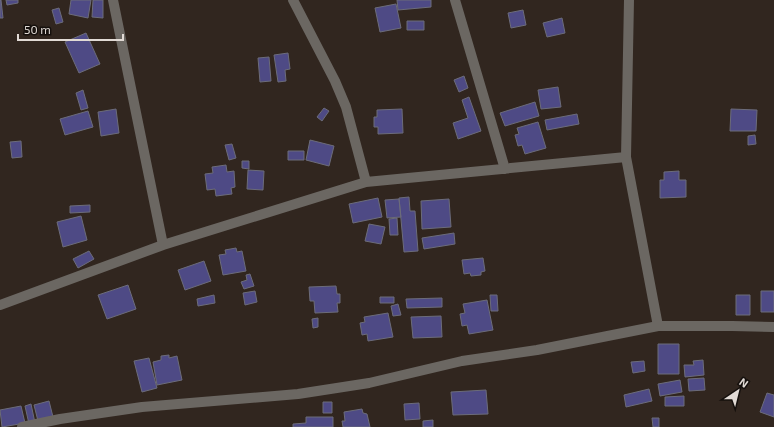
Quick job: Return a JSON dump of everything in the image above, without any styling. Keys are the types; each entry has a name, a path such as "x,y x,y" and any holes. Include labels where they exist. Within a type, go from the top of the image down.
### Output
{"street":[{"path":"114,0 163,245"},
{"path":"293,0 335,81 346,107 366,182"},
{"path":"455,0 505,169"},
{"path":"629,0 626,157 658,326"},
{"path":"0,305 163,245 366,182 626,157"},
{"path":"22,427 142,407 298,394 369,383 462,361 537,350 658,326 774,327"}],"building":[{"path":"1,0 3,18 0,18"},
{"path":"6,0 18,0 18,3 7,5"},
{"path":"71,0 91,0 88,18 69,14"},
{"path":"93,0 103,0 103,18 92,17"},
{"path":"397,0 431,0 431,7 398,10"},
{"path":"396,4 401,28 380,32 375,8"},
{"path":"59,8 63,22 56,24 52,10"},
{"path":"523,10 526,25 511,28 508,13"},
{"path":"562,18 565,33 547,37 543,23"},
{"path":"407,21 424,21 424,30 407,30"},
{"path":"86,33 100,64 79,73 65,42"},
{"path":"288,53 290,69 285,70 286,81 278,82 274,55"},
{"path":"269,57 271,81 260,82 258,58"},
{"path":"464,76 468,88 459,92 454,80"},
{"path":"558,87 561,107 541,109 538,90"},
{"path":"83,90 88,108 81,110 76,93"},
{"path":"469,97 481,131 458,139 453,123 468,118 462,100"},
{"path":"535,102 539,116 505,126 500,113"},
{"path":"324,108 329,111 322,121 317,117"},
{"path":"116,109 119,133 101,136 98,112"},
{"path":"402,109 403,133 378,134 378,127 374,127 374,117 377,117 377,110"},
{"path":"731,109 757,110 756,131 730,131"},
{"path":"88,111 93,127 65,135 60,119"},
{"path":"577,114 579,124 547,130 545,120"},
{"path":"538,122 546,148 525,154 522,145 518,146 515,135 519,134 517,128"},
{"path":"755,135 756,144 748,145 748,136"},
{"path":"310,140 334,146 329,166 306,160"},
{"path":"21,141 22,157 12,158 10,142"},
{"path":"232,144 236,158 229,160 225,145"},
{"path":"288,151 304,151 304,160 288,160"},
{"path":"242,161 249,161 249,169 242,168"},
{"path":"226,165 227,172 234,171 235,187 231,188 232,194 216,196 215,189 207,190 205,174 213,173 212,167"},
{"path":"248,170 264,171 263,190 247,189"},
{"path":"679,171 679,180 686,180 686,197 660,198 660,180 664,180 664,172"},
{"path":"409,197 410,211 415,211 418,251 404,252 399,198"},
{"path":"378,198 382,217 353,223 349,204"},
{"path":"399,199 401,217 387,218 385,200"},
{"path":"449,199 451,227 422,229 421,201"},
{"path":"90,205 90,212 70,213 70,206"},
{"path":"81,216 87,240 63,247 57,222"},
{"path":"397,218 398,235 390,235 389,219"},
{"path":"369,224 385,227 381,244 365,241"},
{"path":"454,233 455,244 424,249 422,238"},
{"path":"236,248 237,252 242,251 246,271 223,275 219,255 226,254 225,250"},
{"path":"89,251 94,259 78,268 73,259"},
{"path":"483,258 485,271 481,272 481,275 471,276 470,273 464,274 462,260"},
{"path":"204,261 211,281 185,290 178,270"},
{"path":"250,274 254,286 244,289 241,282 247,280 246,275"},
{"path":"128,285 136,309 107,319 98,295"},
{"path":"336,286 337,294 340,294 340,303 337,303 338,312 315,313 314,301 310,301 309,287"},
{"path":"255,291 257,302 245,305 243,293"},
{"path":"761,291 774,291 774,312 761,312"},
{"path":"214,295 215,303 198,306 197,299"},
{"path":"490,295 497,295 498,311 491,311"},
{"path":"736,295 750,295 750,315 736,315"},
{"path":"380,297 394,297 394,303 380,303"},
{"path":"442,298 442,307 407,308 406,299"},
{"path":"487,300 493,330 469,334 467,325 462,326 460,314 465,313 463,304"},
{"path":"398,304 401,315 393,316 391,306"},
{"path":"388,313 393,337 368,341 367,334 362,335 360,323 365,322 364,317"},
{"path":"441,316 442,337 413,338 411,317"},
{"path":"318,318 318,327 313,328 312,319"},
{"path":"658,344 679,344 679,374 658,374"},
{"path":"169,355 169,358 177,356 182,380 157,385 153,362 161,360 161,356"},
{"path":"149,358 157,388 142,392 134,361"},
{"path":"703,360 704,375 685,377 684,365 694,365 693,361"},
{"path":"644,361 645,371 633,373 631,362"},
{"path":"704,378 705,390 689,391 688,379"},
{"path":"680,380 682,392 660,396 658,384"},
{"path":"649,389 652,401 626,407 624,395"},
{"path":"486,390 488,414 453,415 451,392"},
{"path":"767,393 774,395 774,417 760,412"},
{"path":"684,396 684,406 665,406 665,397"},
{"path":"49,401 53,417 38,421 34,405"},
{"path":"323,402 332,402 332,413 323,413"},
{"path":"419,403 420,419 405,420 404,404"},
{"path":"31,404 35,423 29,424 25,406"},
{"path":"21,406 25,423 2,427 0,410"},
{"path":"362,409 363,413 367,414 370,427 343,427 342,421 345,421 344,412"},
{"path":"306,417 333,417 333,427 293,427 293,424 306,423"},
{"path":"652,418 659,418 659,427 653,427"},
{"path":"433,420 433,427 423,427 423,421"}]}
